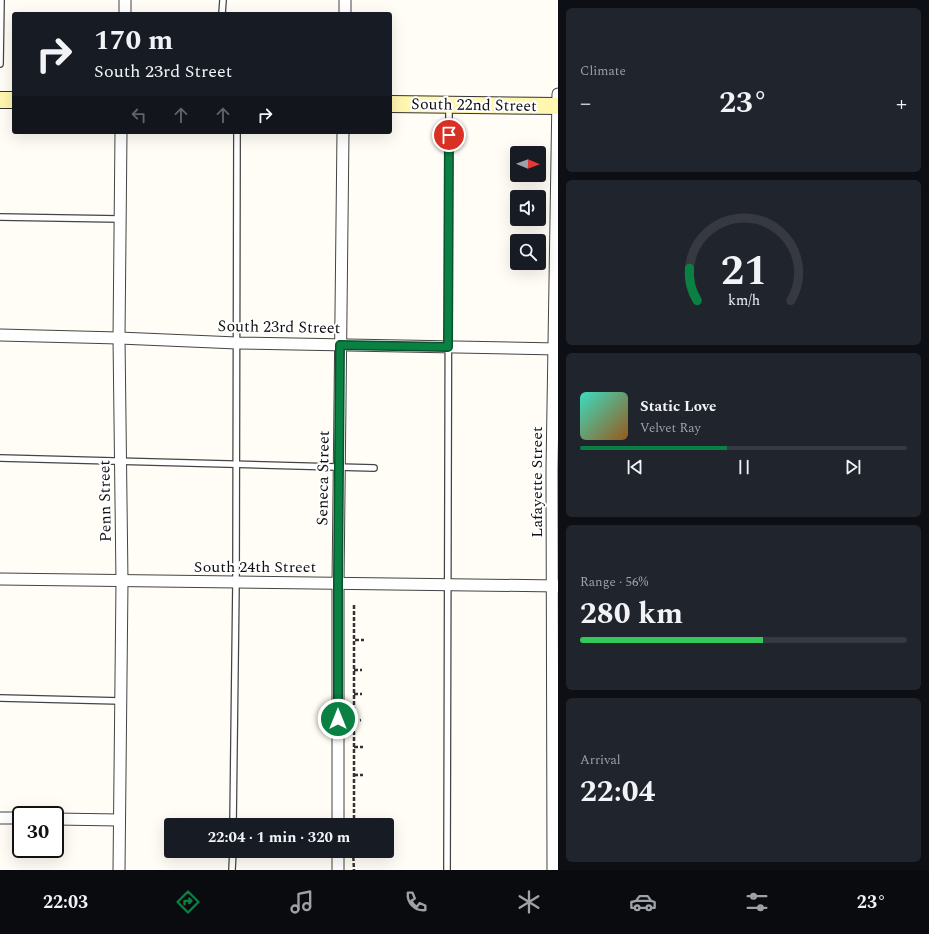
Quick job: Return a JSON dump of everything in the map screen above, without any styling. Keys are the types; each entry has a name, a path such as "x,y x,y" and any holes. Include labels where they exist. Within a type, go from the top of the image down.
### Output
{"main road":[{"path":"0,100 12,100"},
{"name":"South 22nd Street","path":"392,104 558,106"}],"street":[{"path":"125,0 125,12"},
{"path":"345,0 345,12"},
{"name":"Lafayette Street","path":"553,870 558,94"},
{"name":"Penn Street","path":"119,870 122,582 119,338 121,134"},
{"name":"Seneca Street","path":"338,818 338,583 343,134"},
{"name":"South 23rd Street","path":"0,335 237,343 556,349"},
{"name":"South 24th Street","path":"0,579 122,582 555,586"},
{"path":"0,818 12,818"},
{"path":"64,819 119,820"},
{"path":"338,858 338,870"}],"lane":[{"path":"0,64 1,0"},
{"path":"222,12 223,0"},
{"path":"447,870 450,105"},
{"path":"233,818 236,583 237,134"},
{"path":"0,217 120,219"},
{"path":"0,458 374,468"},
{"path":"0,698 121,701"},
{"path":"232,870 233,858"}],"path":[{"path":"354,604 354,818"},
{"path":"354,640 364,640"},
{"path":"354,670 362,670"},
{"path":"354,694 362,694"},
{"path":"354,720 361,720"},
{"path":"354,747 363,747"},
{"path":"354,775 363,775"},
{"path":"353,858 354,870"}],"route":[{"path":"338,719 340,345 448,347 449,135"}]}
